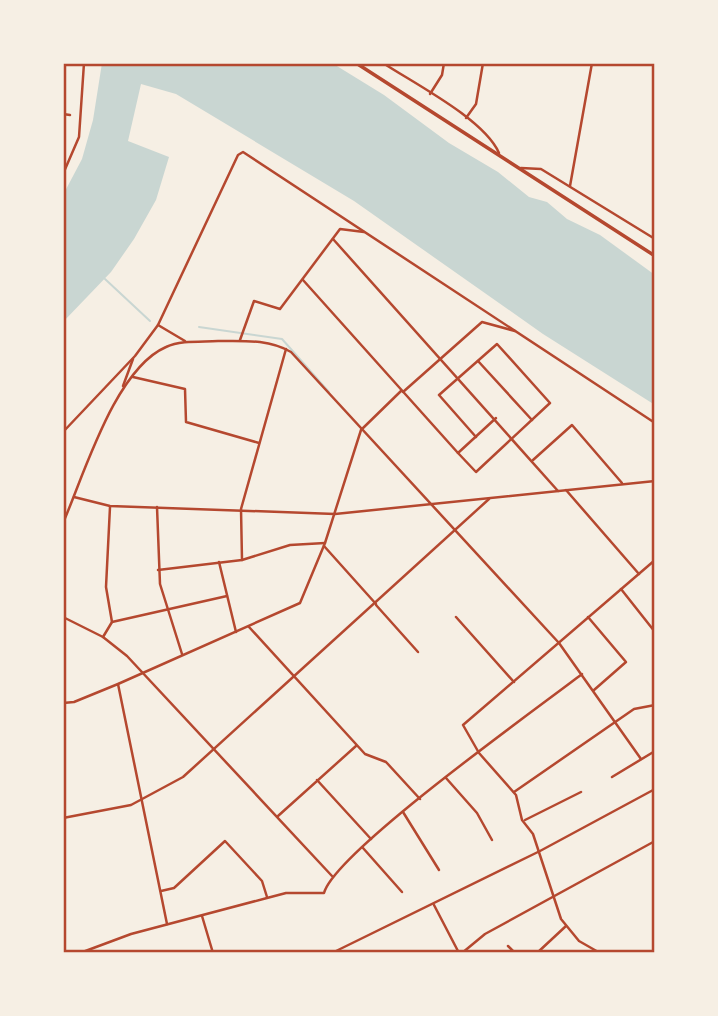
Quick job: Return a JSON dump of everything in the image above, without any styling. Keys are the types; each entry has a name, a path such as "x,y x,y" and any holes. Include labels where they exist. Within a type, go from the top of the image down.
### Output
{"street":[{"path":"63,174 79,137 84,63"},
{"path":"356,63 655,256"},
{"path":"383,63 466,118 494,141 499,153"},
{"path":"430,94 442,75 444,63"},
{"path":"466,118 476,104 483,63"},
{"path":"570,186 592,63"},
{"path":"63,114 70,115"},
{"path":"63,432 135,356 158,325 241,153 655,423"},
{"path":"520,168 541,169 655,239"},
{"path":"240,341 254,301 280,309 340,229 367,233"},
{"path":"334,239 513,437 558,491"},
{"path":"303,280 475,471 550,403 497,344 439,395 476,437"},
{"path":"63,703 74,702 143,674 300,603 335,514 361,430 482,321 517,332"},
{"path":"158,325 187,342"},
{"path":"122,389 159,350 187,342 267,342 286,349 559,643 641,759"},
{"path":"242,559 241,509 286,349"},
{"path":"63,523 135,356"},
{"path":"478,361 532,420"},
{"path":"132,377 185,389 186,422 259,443"},
{"path":"458,453 496,418"},
{"path":"533,460 572,425 621,479 622,484"},
{"path":"74,497 110,506 335,514 655,481"},
{"path":"566,491 639,574"},
{"path":"63,818 101,813 141,801 183,777 490,498"},
{"path":"103,636 112,622 106,587 110,506"},
{"path":"157,507 158,570 167,610 182,655"},
{"path":"158,570 242,559 290,545 324,545 418,652"},
{"path":"600,953 579,941 566,926 540,851 524,821 514,792 479,753 463,725 655,560"},
{"path":"219,562 236,632"},
{"path":"621,589 655,632"},
{"path":"112,622 227,596"},
{"path":"63,617 103,636 143,674 332,876"},
{"path":"456,617 514,682"},
{"path":"588,617 626,662 594,690"},
{"path":"249,627 365,754 386,762 420,799"},
{"path":"80,953 167,924 286,893 324,893 332,876 403,812 582,674"},
{"path":"118,684 167,924"},
{"path":"514,792 634,709 655,705"},
{"path":"278,816 357,745"},
{"path":"612,776 655,751"},
{"path":"446,778 477,813 492,840"},
{"path":"317,780 372,840"},
{"path":"332,953 434,905 655,789"},
{"path":"524,821 581,792"},
{"path":"403,812 439,870"},
{"path":"160,891 174,888 225,841 262,881 267,898"},
{"path":"434,905 460,953 485,934 655,841"},
{"path":"363,848 402,892"},
{"path":"202,916 213,953"},
{"path":"537,953 566,926"},
{"path":"508,946 515,953"}],"shaded area":[{"path":"102,63 332,63 384,95 449,143 498,172 529,197 547,202 567,219 600,235 655,275 655,405 543,334 354,201 176,94 141,84 128,141 169,157 156,200 111,272 63,322 63,195 82,159 93,120"}],"waterway":[{"path":"105,279 150,321"},
{"path":"199,327 282,339 329,392"}]}
